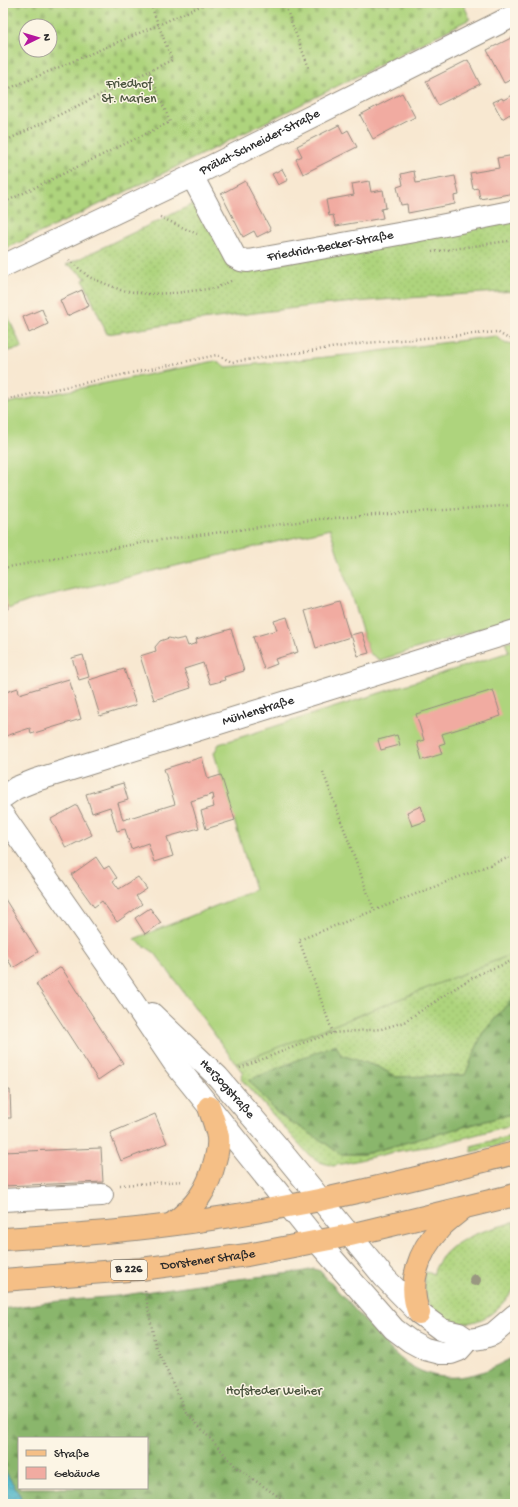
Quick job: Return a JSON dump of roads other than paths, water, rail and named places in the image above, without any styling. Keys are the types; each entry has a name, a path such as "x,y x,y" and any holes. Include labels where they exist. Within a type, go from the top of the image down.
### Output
{"main road":[{"path":"172,1224 183,1216 198,1200 210,1180 217,1155 218,1138 209,1107"},
{"path":"3,1239 93,1234 172,1224 288,1206 322,1200 403,1181 515,1152"},
{"name":"Dorstener Straße","path":"3,1280 140,1269 247,1255 350,1235 515,1195"},
{"path":"419,1313 415,1305 414,1283 419,1261 428,1244 440,1227 463,1208"}],"street":[{"name":"Prälat-Schneider-Straße","path":"3,266 192,176 515,15"},
{"name":"Friedrich-Becker-Straße","path":"192,176 235,257 248,261 515,211"},
{"name":"Mühlenstraße","path":"3,797 16,788 36,780 515,630"},
{"name":"Herzogstraße","path":"3,815 123,986 175,1064 288,1206"},
{"name":"Herzogstraße","path":"123,986 218,1077 322,1200"},
{"path":"3,1200 102,1195"},
{"path":"322,1200 384,1277 419,1313 442,1330 459,1334 468,1340"},
{"path":"288,1206 316,1241 394,1328 410,1341 425,1349 441,1353 451,1353 459,1350 468,1340 493,1334 515,1315"}],"water":[{"path":"3,1468 19,1493 23,1504 3,1504"}],"park label":[{"name":"Friedhof St. Marien","path":"129,92"},
{"name":"Hofsteder Weiher","path":"274,1391"}]}
